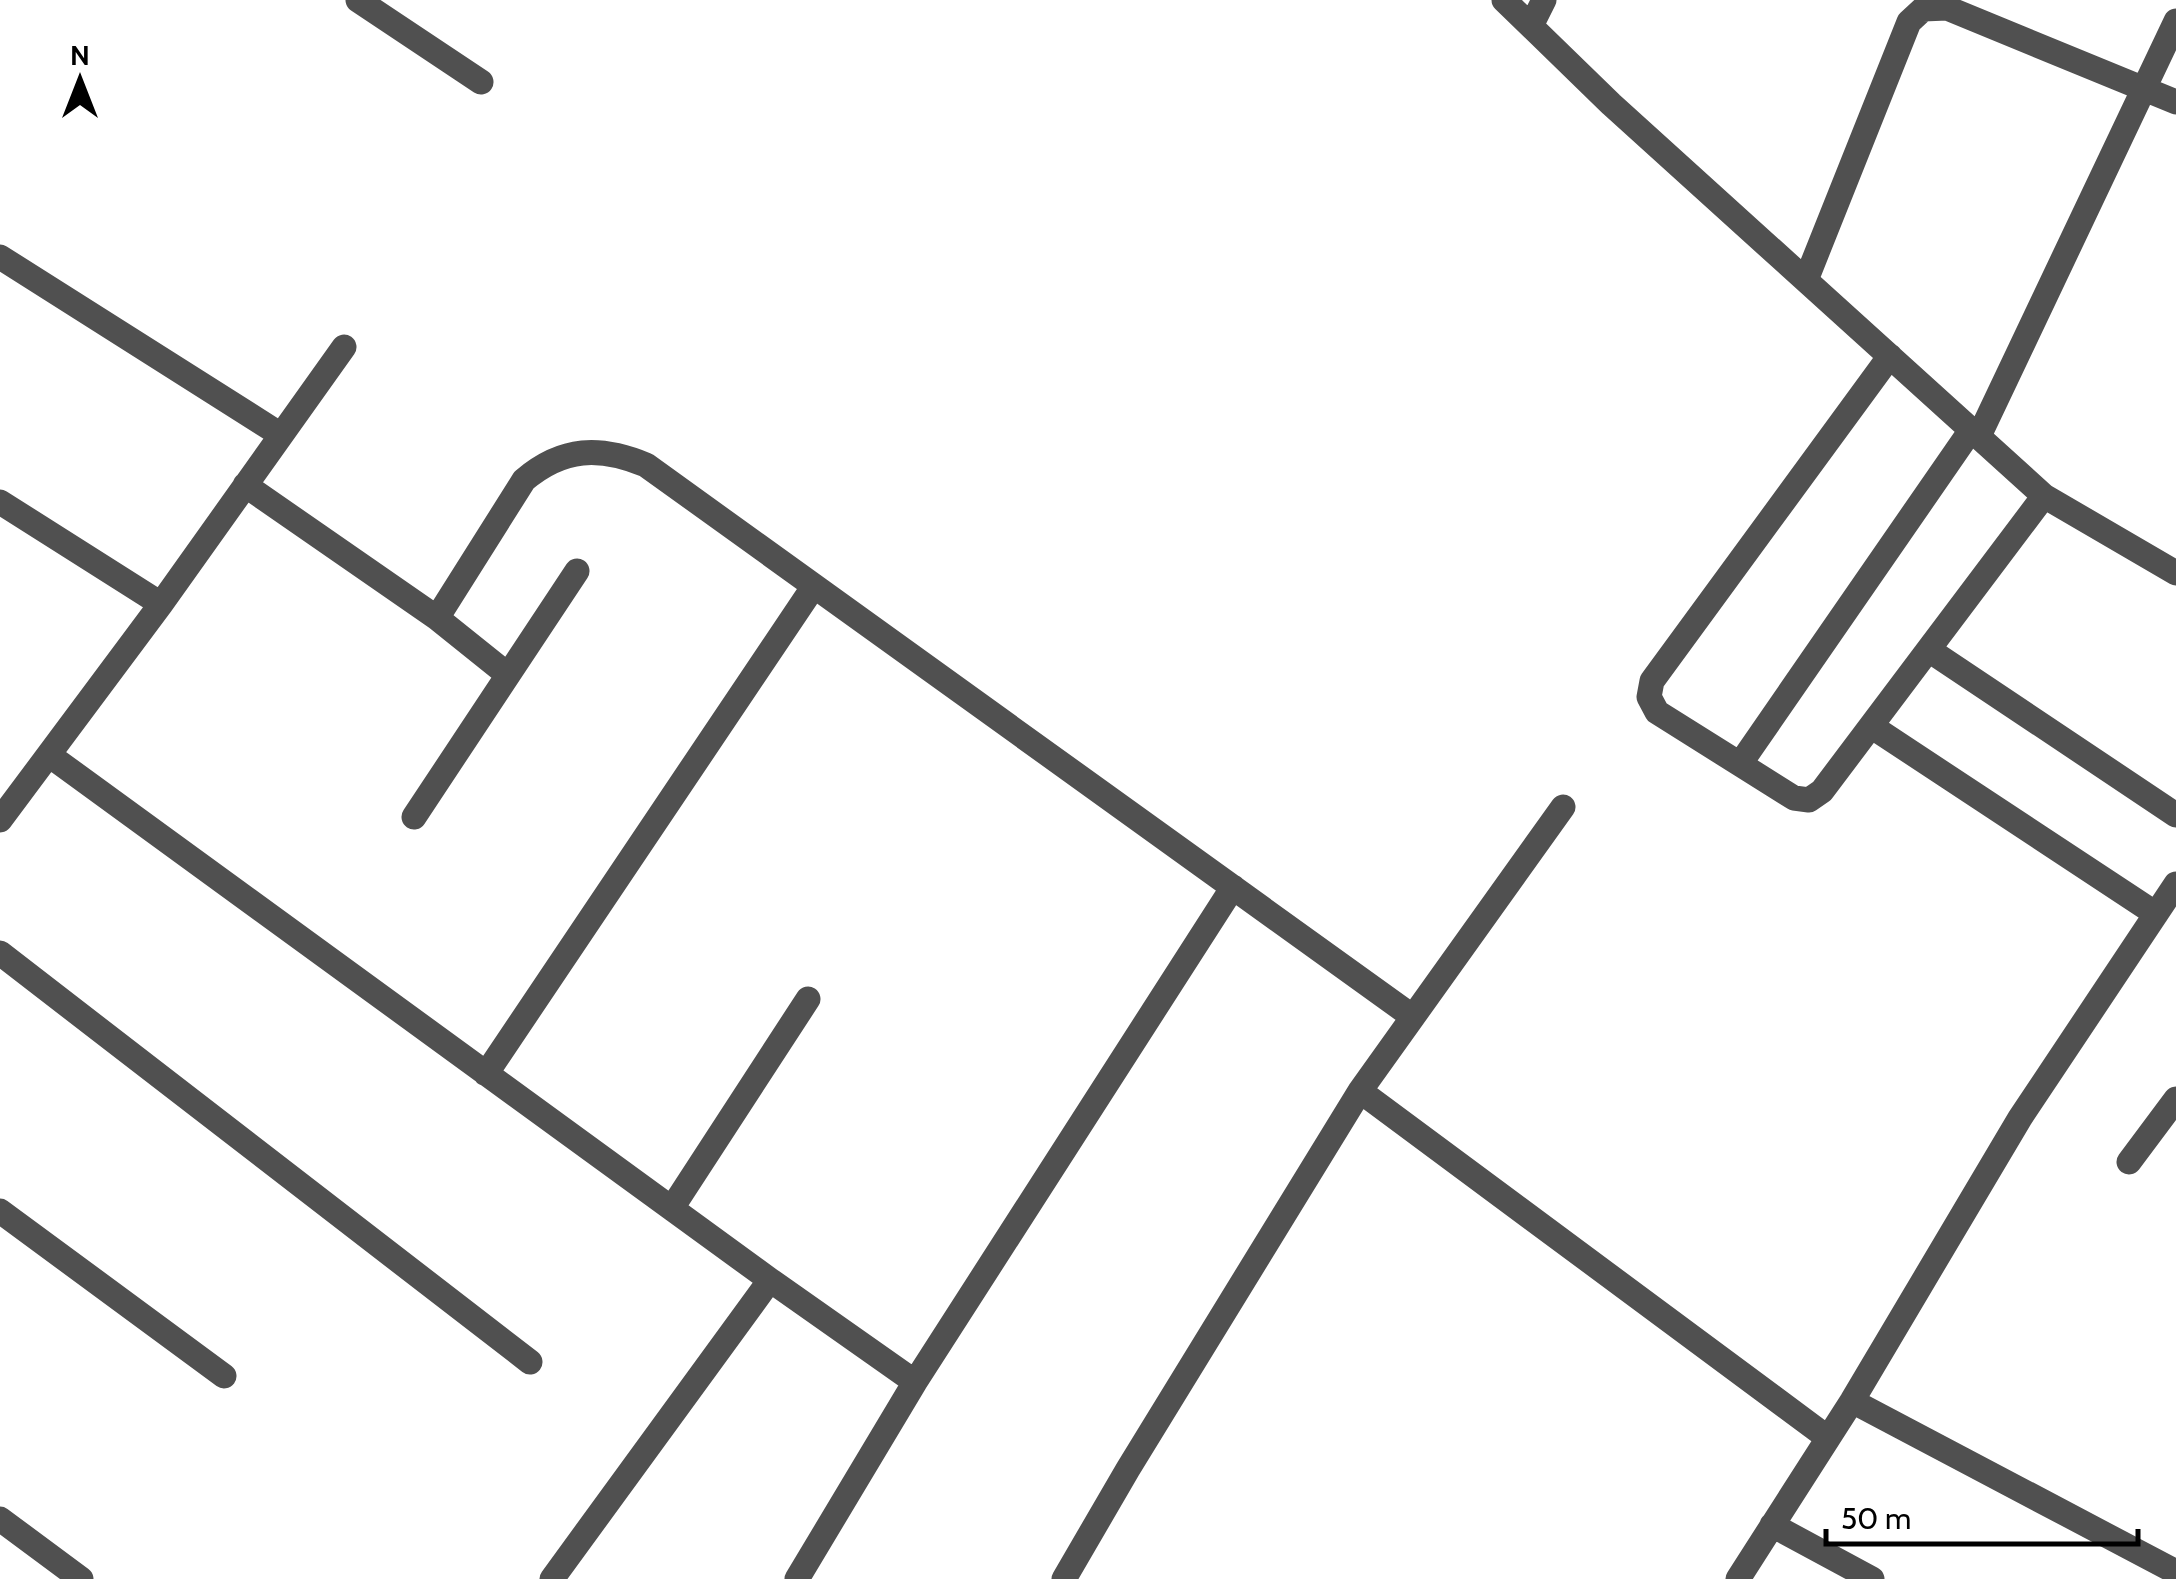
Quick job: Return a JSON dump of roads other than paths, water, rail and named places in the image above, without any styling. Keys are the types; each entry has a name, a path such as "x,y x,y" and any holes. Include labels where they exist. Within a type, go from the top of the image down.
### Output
{"street":[{"path":"358,0 481,82"},
{"path":"1504,0 1611,104 2044,496 2176,573"},
{"path":"1531,26 1544,0"},
{"path":"1806,280 1909,22 1923,8 1947,8 2176,102"},
{"path":"1740,764 1975,433 2176,21"},
{"path":"0,257 281,435"},
{"path":"5,804 49,755 344,347"},
{"path":"1890,356 1652,681 1648,697 1657,712 1794,798 1810,800 1822,791 2044,496"},
{"path":"438,618 524,480 542,464 595,452 623,455 646,465 1413,1016"},
{"path":"246,485 438,618 508,676"},
{"path":"0,502 161,604"},
{"path":"414,817 577,570"},
{"path":"486,1074 814,586"},
{"path":"1929,650 2176,816"},
{"path":"1871,726 2156,914"},
{"path":"49,755 914,1382"},
{"path":"1064,1579 1360,1091 1563,808"},
{"path":"1738,1579 1863,1383 2020,1118 2176,884"},
{"path":"798,1579 914,1382 1233,887"},
{"path":"0,953 530,1362"},
{"path":"672,1208 808,999"},
{"path":"1360,1091 1828,1438"},
{"path":"2129,1162 2176,1099"},
{"path":"0,1211 224,1376"},
{"path":"552,1579 770,1280"},
{"path":"1863,1383 2176,1572"},
{"path":"0,1519 82,1579"},
{"path":"1772,1525 1872,1579"}]}
